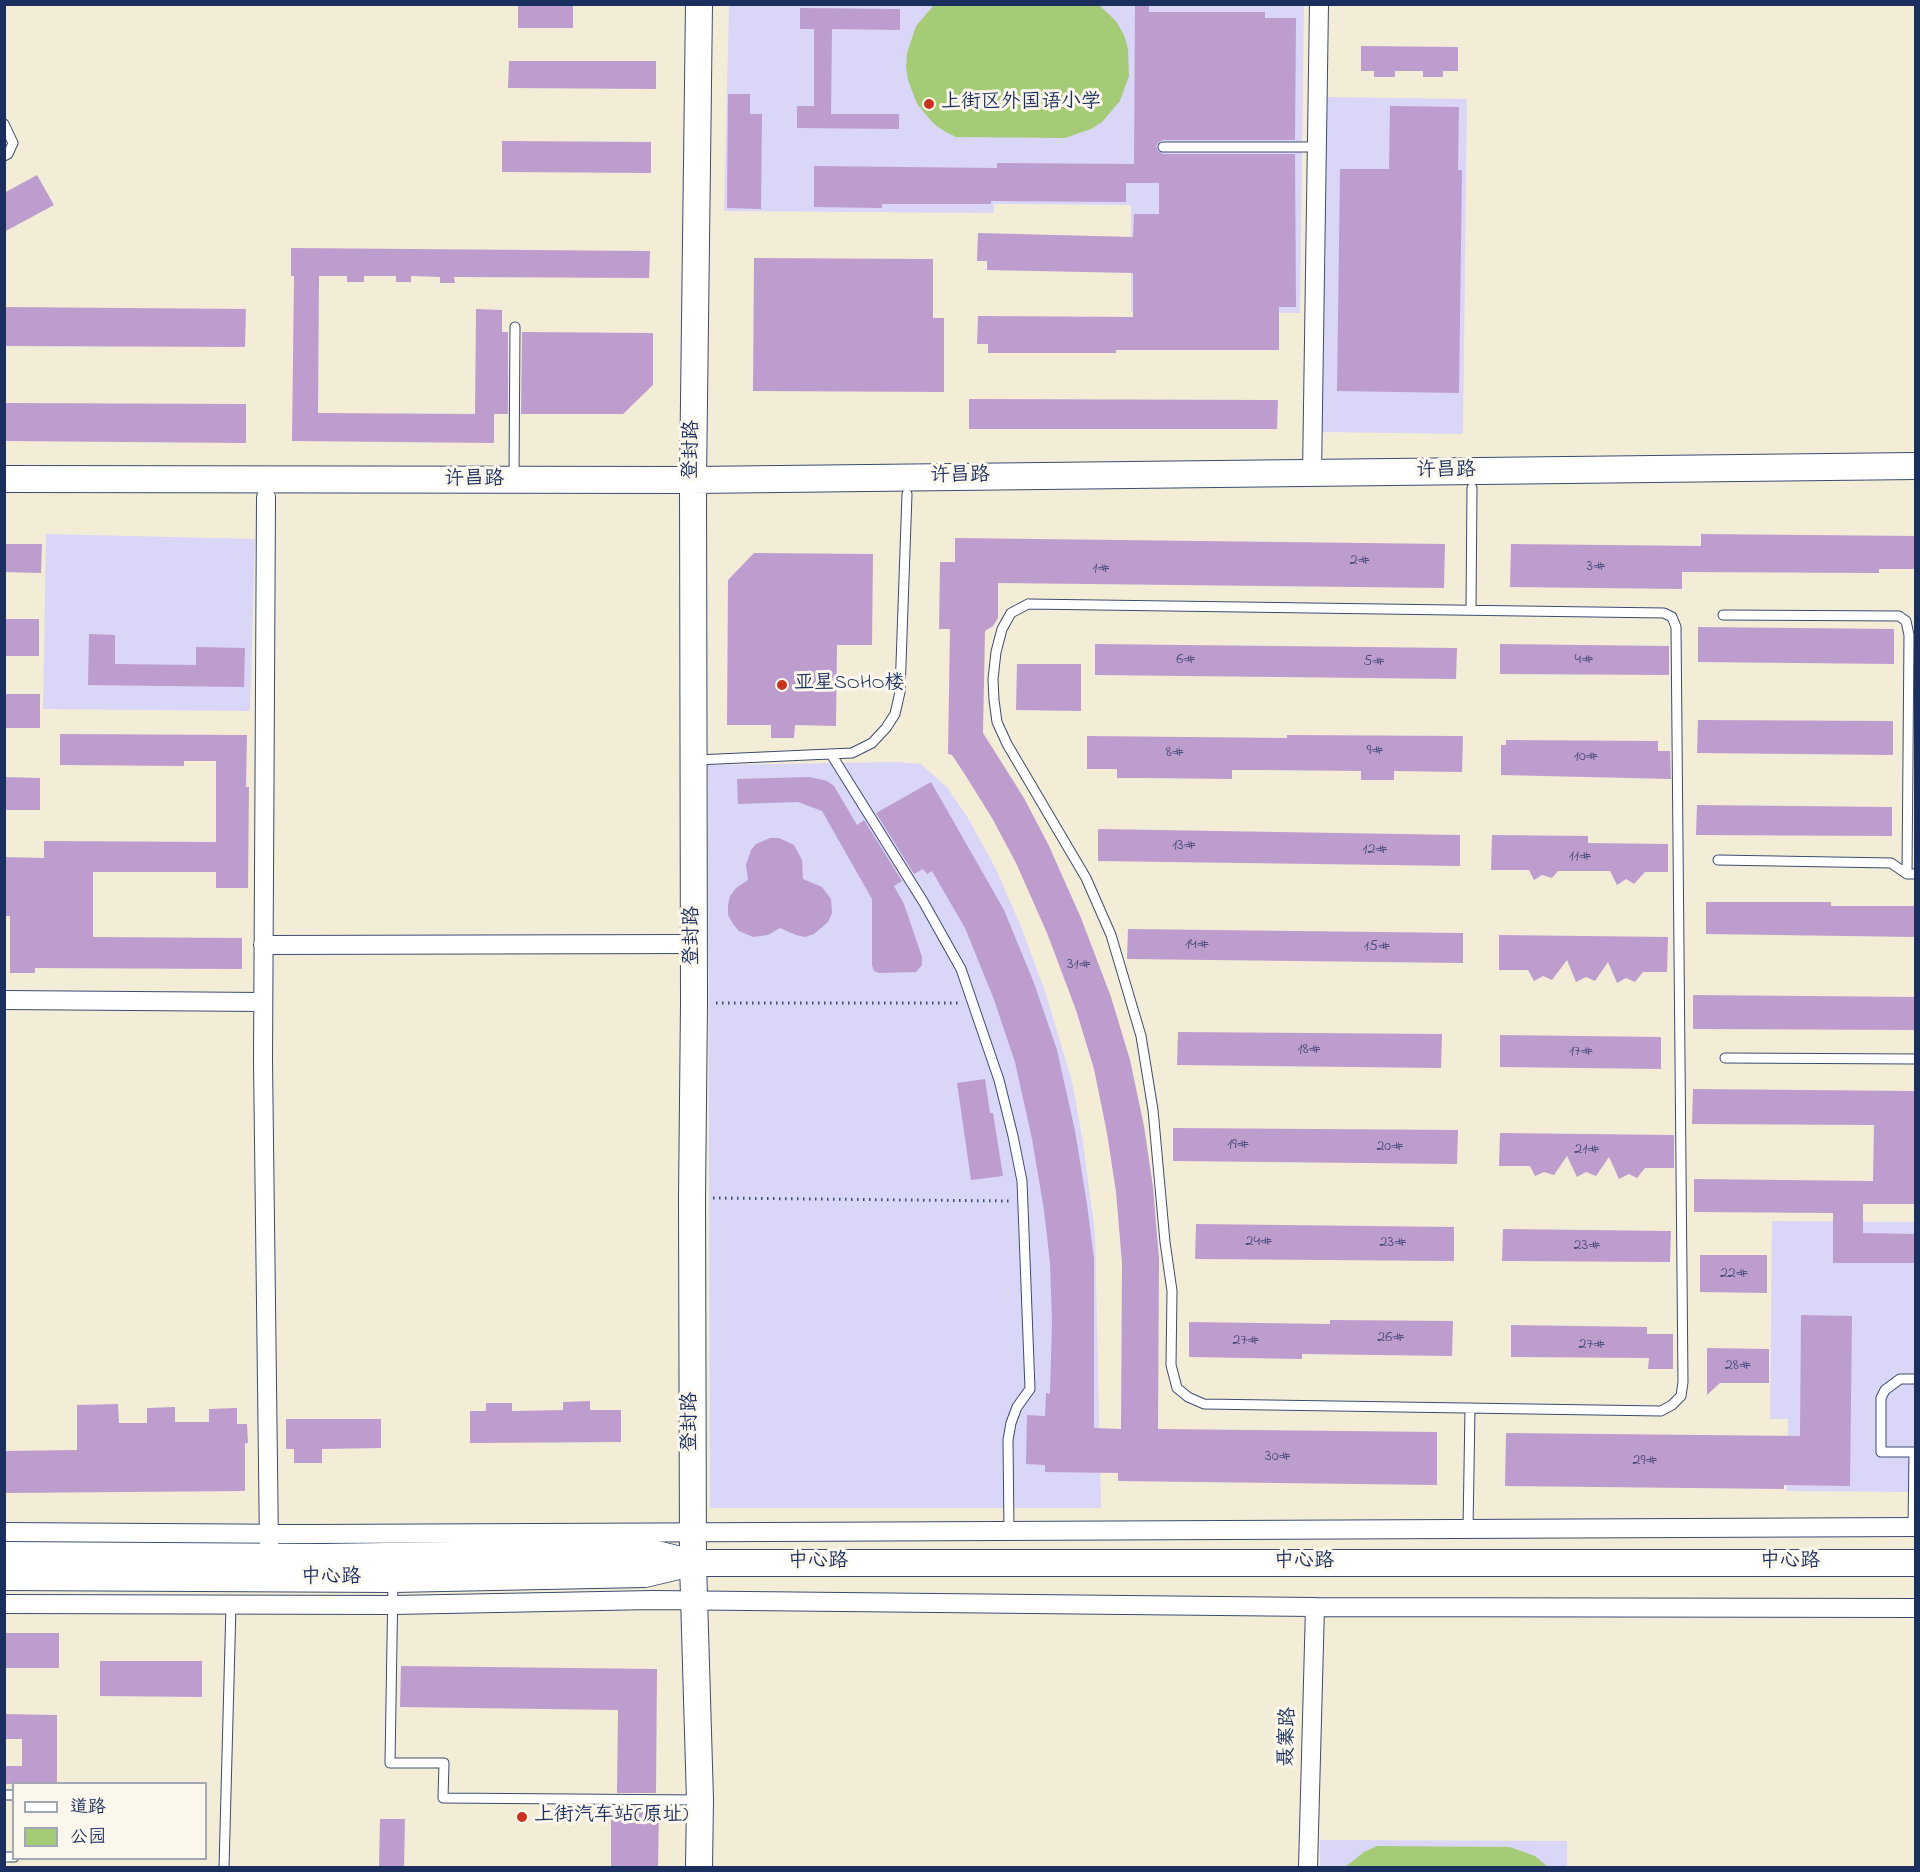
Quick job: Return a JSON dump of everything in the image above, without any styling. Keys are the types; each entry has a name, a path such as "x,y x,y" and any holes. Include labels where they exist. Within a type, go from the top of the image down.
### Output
{"main road":[{"name":"登封路","path":"699,4 693,488 692,1198 693,1601 700,1800 699,1868"},
{"name":"许昌路","path":"4,496 266,497 1312,474 1916,466"},
{"name":"许昌路","path":"4,479 513,481 907,494 1916,482"},
{"name":"中心路","path":"4,1556 269,1545 648,1552 693,1563"},
{"name":"中心路","path":"4,1577 393,1579 645,1574 693,1563 1916,1563"}],"street":[{"path":"1312,474 1319,4"},
{"path":"266,497 263,1002 269,1545"},
{"path":"263,945 694,944"},
{"path":"4,1000 263,1002"},
{"path":"4,1532 269,1545 693,1532 1914,1527"},
{"path":"4,1604 393,1605 693,1601 1315,1607 1916,1608"},
{"name":"聂寨路","path":"1308,1868 1315,1607"}],"lane":[{"path":"4,124 13,143 8,154 4,156"},
{"path":"1163,147 1317,147"},
{"path":"513,481 515,327"},
{"path":"1471,610 1472,488"},
{"path":"693,760 852,753 872,743 886,728 895,714 900,692 907,494"},
{"path":"1028,604 1664,613 1672,617 1676,627 1683,1382 1681,1396 1661,1411 1470,1408 1204,1404 1188,1397 1177,1388 1171,1365 1170,1348 1172,1291 1165,1242 1153,1110 1141,1036 1111,935 1086,878 1000,729 994,700 993,679 996,652 1002,629 1011,613 1028,604"},
{"path":"1718,860 1891,863 1911,874 1909,635 1906,621 1899,616 1723,615"},
{"path":"831,754 942,932 961,969 999,1080 1013,1137 1022,1182 1030,1389 1017,1407 1008,1440 1009,1531"},
{"path":"1725,1058 1916,1059"},
{"path":"1914,1527 1915,1452 1881,1452 1881,1398 1885,1390 1894,1382 1900,1379 1916,1380"},
{"path":"1468,1529 1470,1408"},
{"path":"393,1579 390,1763 444,1763 443,1798 700,1800"},
{"path":"224,1868 231,1605"}],"path":[{"path":"694,1003 972,1003"},
{"path":"692,1198 1023,1201"}],"shaded area":[{"name":"上街区外国语小学","path":"729,5 1304,5 1300,313 1131,312 1131,205 994,204 994,213 724,211"},
{"path":"1325,97 1467,99 1463,434 1322,432"},
{"path":"46,534 255,539 250,711 43,709"},
{"path":"896,762 921,764 947,787 968,818 996,869 1020,924 1045,991 1072,1081 1095,1233 1101,1508 710,1508 708,765"},
{"path":"1772,1221 1915,1222 1915,1492 1787,1491 1788,1419 1770,1419"},
{"path":"1320,1840 1567,1841 1567,1867 1320,1868"}],"green space":[{"path":"934,5 1099,5 1116,21 1124,35 1128,49 1129,76 1120,101 1102,122 1091,129 1065,138 956,137 944,131 934,124 917,104 906,67 907,53 916,26"},
{"path":"1377,1846 1510,1847 1535,1856 1548,1867 1345,1867 1364,1852"}],"building":[{"path":"518,4 573,4 573,28 518,28"},
{"path":"1135,4 1149,4 1149,12 1265,12 1265,18 1296,18 1295,140 1163,140 1156,146 1163,154 1295,154 1296,307 1279,307 1279,350 988,353 988,344 977,344 978,316 1133,317 1133,273 987,270 987,261 977,261 978,233 1133,237 1134,214 1159,214 1159,183 1126,183 1126,202 991,201 991,204 882,204 882,208 814,207 814,166 997,168 997,163 1134,164"},
{"path":"800,8 900,9 900,30 832,29 831,114 899,114 899,129 797,128 797,106 814,106 814,29 800,29"},
{"path":"1361,46 1458,47 1458,71 1443,71 1443,77 1423,77 1423,71 1395,71 1395,77 1374,77 1374,71 1361,71"},
{"path":"509,61 656,61 656,89 508,88"},
{"path":"728,94 750,94 750,114 762,114 761,209 727,208"},
{"path":"1390,106 1459,107 1458,170 1462,170 1459,393 1337,391 1340,169 1389,169"},
{"path":"502,141 651,142 651,173 502,172"},
{"path":"37,175 54,205 4,232 4,193"},
{"path":"291,248 650,251 649,278 454,277 455,283 440,283 440,277 411,276 411,282 396,282 396,276 364,276 364,282 347,282 347,276 319,276 318,413 475,414 476,309 502,310 502,332 508,332 508,414 494,414 494,443 292,441 294,276 291,276"},
{"path":"754,258 933,259 933,318 944,318 944,392 753,391"},
{"path":"4,307 246,309 245,347 4,346"},
{"path":"522,332 653,333 653,385 623,414 521,414"},
{"path":"969,399 1278,400 1277,429 969,429"},
{"path":"4,403 246,404 246,443 4,441"},
{"path":"1701,534 1916,536 1916,569 1879,569 1879,573 1682,572 1682,589 1510,587 1511,544 1701,546"},
{"path":"955,538 1445,544 1444,588 998,583 998,618 993,626 985,631 983,733 1024,798 1049,846 1081,918 1111,997 1130,1060 1144,1126 1153,1187 1159,1259 1158,1429 1437,1432 1437,1485 1118,1481 1118,1473 1045,1472 1045,1465 1026,1464 1027,1415 1045,1416 1046,1393 1050,1394 1052,1321 1050,1263 1044,1210 1032,1139 1015,1062 993,997 965,928 932,871 927,874 923,869 914,874 876,813 931,782 1004,910 1034,983 1057,1050 1075,1131 1094,1259 1094,1428 1121,1429 1122,1263 1116,1192 1107,1133 1094,1069 1076,1010 1047,933 1016,863 964,773 952,755 948,754 950,629 939,629 940,562 955,562"},
{"path":"4,544 42,544 41,573 4,572"},
{"name":"亚星SOHO楼","path":"754,553 873,554 872,645 837,645 836,726 795,725 794,738 771,738 771,725 727,725 728,580"},
{"path":"4,619 39,619 39,656 4,656"},
{"path":"1698,627 1894,629 1894,664 1698,662"},
{"path":"89,634 115,635 115,664 196,665 196,647 245,648 244,687 88,685"},
{"path":"1095,644 1457,648 1456,679 1095,675"},
{"path":"1500,644 1669,646 1669,675 1500,674"},
{"path":"1017,664 1081,664 1081,711 1016,710"},
{"path":"4,694 40,694 40,728 4,728"},
{"path":"1698,720 1893,721 1893,755 1697,753"},
{"path":"60,734 247,735 248,888 216,888 216,872 93,872 93,937 242,938 242,969 35,968 35,973 10,973 10,916 4,916 4,857 44,858 44,841 216,842 216,761 184,761 184,766 60,765"},
{"path":"1287,735 1463,736 1462,772 1394,771 1394,780 1361,780 1361,771 1232,770 1232,779 1117,778 1117,769 1087,769 1087,736 1287,738"},
{"path":"1506,740 1658,741 1658,751 1670,751 1671,779 1501,775 1501,745 1506,745"},
{"path":"4,777 40,778 40,810 4,810"},
{"path":"810,777 827,781 834,786 857,825 864,820 902,881 894,886 904,904 922,957 922,965 916,972 879,973 874,971 872,965 872,899 822,811 798,802 738,804 737,779"},
{"path":"1697,805 1892,807 1892,836 1696,835"},
{"path":"1098,829 1460,835 1460,866 1098,861"},
{"path":"1492,835 1588,836 1588,843 1668,844 1668,872 1645,872 1634,884 1626,879 1617,885 1610,871 1558,871 1552,878 1542,875 1534,880 1529,870 1491,870"},
{"path":"770,838 779,838 794,845 802,860 803,879 822,887 831,899 832,913 828,922 814,934 805,937 780,928 768,935 753,937 739,931 728,915 730,896 736,888 748,880 746,865 751,850 756,844"},
{"path":"1706,902 1831,902 1831,906 1916,906 1916,937 1706,934"},
{"path":"1128,929 1463,933 1463,963 1127,959"},
{"path":"1499,935 1668,937 1667,972 1643,972 1635,982 1626,978 1617,983 1608,962 1595,981 1586,977 1576,982 1567,960 1552,980 1543,976 1534,981 1528,970 1499,970"},
{"path":"1693,995 1916,997 1916,1030 1693,1029"},
{"path":"1178,1032 1442,1034 1441,1068 1177,1065"},
{"path":"1500,1035 1661,1037 1661,1069 1500,1067"},
{"path":"985,1079 1003,1176 971,1180 957,1083"},
{"path":"1693,1089 1916,1091 1916,1204 1863,1204 1863,1233 1916,1234 1916,1263 1833,1263 1833,1213 1694,1212 1694,1179 1873,1181 1874,1125 1692,1124"},
{"path":"1173,1128 1458,1130 1457,1164 1173,1161"},
{"path":"1500,1133 1674,1135 1674,1168 1645,1168 1637,1178 1629,1174 1619,1179 1609,1157 1596,1176 1586,1172 1577,1177 1567,1156 1554,1175 1544,1172 1535,1176 1530,1166 1499,1166"},
{"path":"1196,1224 1454,1227 1454,1261 1195,1259"},
{"path":"1503,1229 1671,1231 1670,1262 1502,1261"},
{"path":"1700,1255 1767,1255 1767,1293 1700,1292"},
{"path":"1801,1315 1852,1316 1850,1486 1784,1485 1784,1489 1505,1486 1506,1433 1800,1436"},
{"path":"1330,1320 1453,1321 1452,1356 1302,1354 1302,1359 1189,1357 1189,1322 1330,1324"},
{"path":"1511,1325 1647,1327 1647,1334 1673,1334 1673,1369 1648,1369 1649,1358 1511,1357"},
{"path":"1707,1348 1769,1349 1769,1383 1720,1383 1707,1395"},
{"path":"590,1401 590,1410 621,1410 621,1442 470,1443 470,1411 486,1411 486,1403 512,1403 512,1411 563,1410 563,1402"},
{"path":"118,1404 119,1423 147,1423 147,1408 175,1407 175,1422 209,1422 209,1409 237,1408 237,1424 247,1424 245,1491 4,1493 4,1451 77,1450 77,1405"},
{"path":"286,1419 381,1419 381,1448 322,1449 322,1463 294,1463 294,1449 286,1449"},
{"path":"4,1633 59,1633 59,1668 4,1668"},
{"path":"100,1661 202,1661 202,1697 100,1696"},
{"path":"401,1666 657,1669 656,1793 617,1793 618,1710 400,1707"},
{"path":"4,1714 57,1715 57,1782 4,1784 4,1766 22,1766 22,1739 4,1739"},
{"path":"617,1806 655,1806 655,1810 659,1810 658,1868 611,1868 611,1809 617,1809"},
{"path":"380,1819 405,1819 404,1868 379,1868"}],"place":[{"name":"上街区外国语小学","path":"929,104"},
{"name":"亚星SOHO楼","path":"782,685"},
{"name":"上街汽车站(原址)","path":"522,1817"}]}
